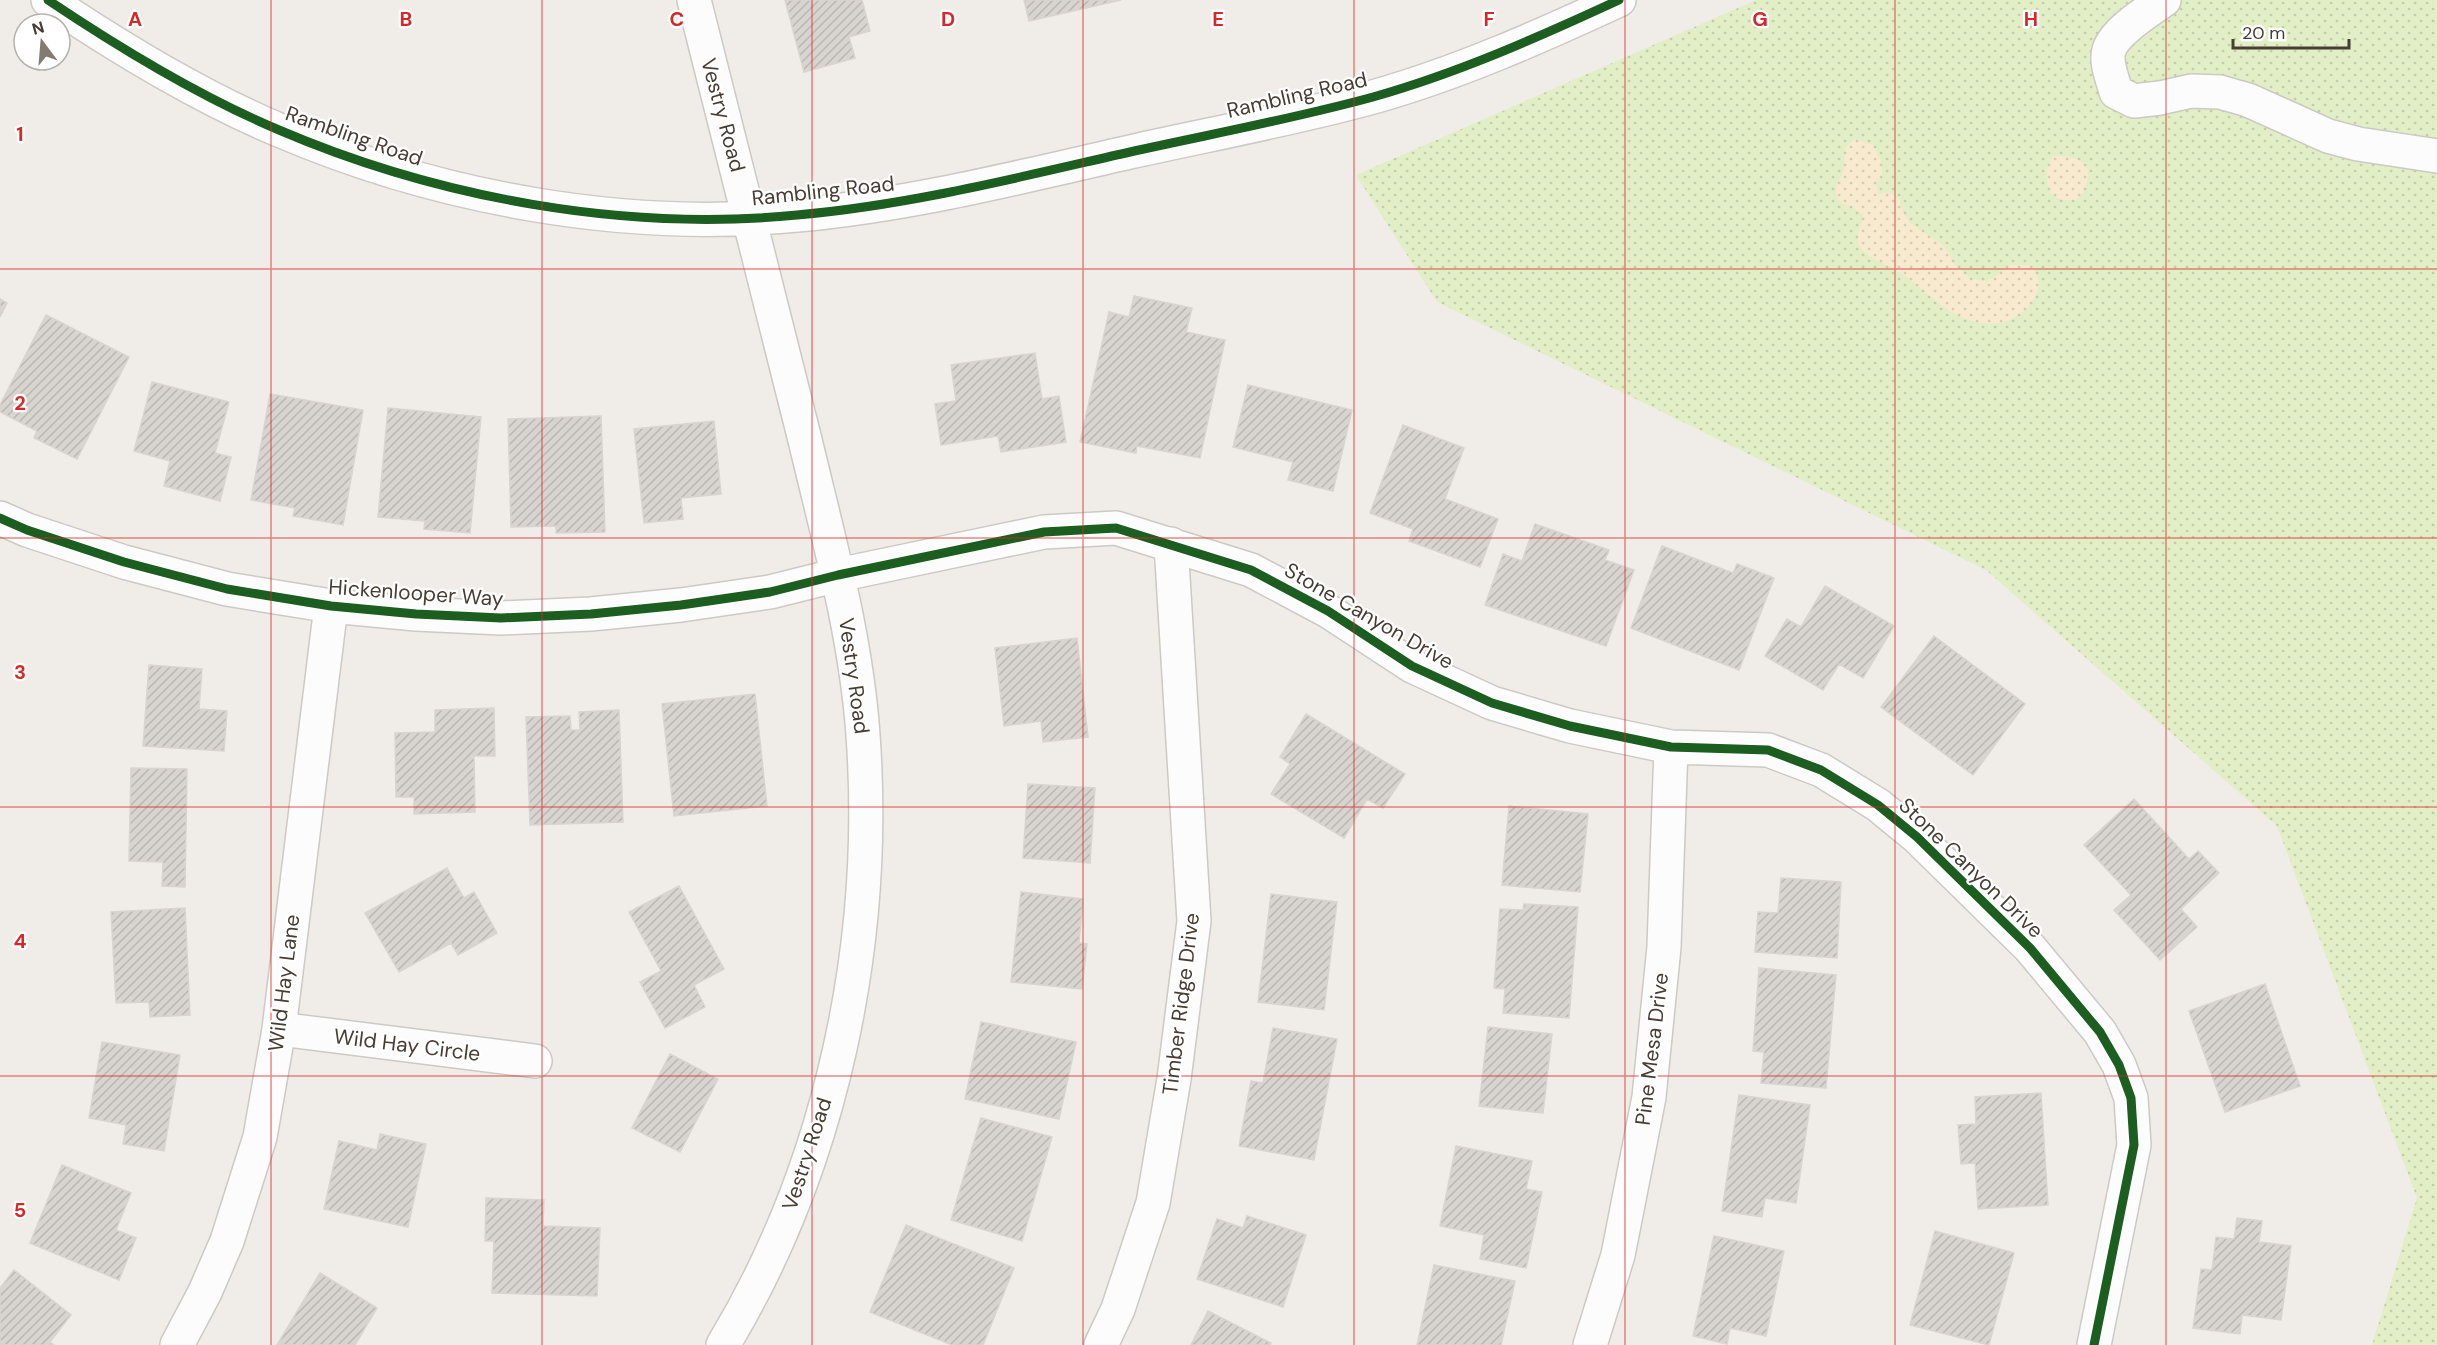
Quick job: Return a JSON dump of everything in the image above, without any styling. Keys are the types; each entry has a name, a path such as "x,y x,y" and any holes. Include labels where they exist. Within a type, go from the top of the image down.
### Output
{"street":[{"name":"Rambling Road","path":"48,0 136,56 223,105 280,131 352,159 514,201 597,214 682,219 795,216 908,200 1374,96 1477,61 1619,0"},
{"name":"Vestry Road","path":"694,0 838,575 853,652 863,732 866,786 864,883 856,962 841,1045 817,1134 784,1224 744,1311 723,1345"},
{"path":"2164,0 2122,31 2109,50 2110,71 2116,92 2134,101 2192,91 2220,92 2248,100 2282,117 2338,139 2437,156"},
{"name":"Hickenlooper Way","path":"0,518 27,530 124,562 227,589 331,606 416,614 501,618 591,614 681,605 770,592 838,575"},
{"name":"Stone Canyon Drive","path":"838,575 1044,532 1116,528 1251,570 1328,611 1412,666 1492,703 1570,726 1671,747 1768,750 1821,770 1878,805 1917,837 2030,948 2100,1032 2119,1065 2131,1098 2134,1145 2094,1345"},
{"name":"Timber Ridge Drive","path":"1101,1345 1118,1309 1153,1203 1174,1079 1194,921 1171,544"},
{"name":"Wild Hay Lane","path":"177,1345 206,1292 227,1241 260,1137 279,1029 331,606"},
{"name":"Pine Mesa Drive","path":"1590,1345 1618,1255 1649,1097 1664,947 1671,747"},
{"name":"Wild Hay Circle","path":"279,1029 535,1061"}],"green space":[{"path":"1756,0 2437,0 2437,1345 2372,1345 2417,1198 2277,826 1986,570 1437,302 1356,175"}],"sand":[{"path":"1856,139 1873,145 1882,164 1882,176 1876,183 1878,194 1888,192 1899,199 1910,223 1943,245 1953,263 1971,279 1985,281 2010,265 2030,265 2037,276 2038,287 2028,307 2019,315 1996,323 1981,323 1967,319 1933,299 1902,274 1866,254 1858,242 1863,215 1858,210 1844,205 1839,200 1836,191 1844,168 1846,148"},
{"path":"2054,156 2076,159 2086,166 2087,181 2077,200 2061,200 2050,193 2047,173"}],"building":[{"path":"785,0 862,0 870,31 849,37 855,58 804,72"},
{"path":"1024,0 1121,0 1029,21"},
{"path":"1134,296 1192,308 1186,332 1225,340 1200,458 1137,446 1136,453 1080,442 1109,312 1129,317"},
{"path":"0,299 7,303 0,317"},
{"path":"46,315 129,357 77,459 34,438 37,431 0,412 0,405"},
{"path":"1035,353 1042,399 1059,396 1066,442 1001,452 998,436 941,445 935,404 956,401 951,365"},
{"path":"152,382 229,402 215,453 231,457 220,501 164,486 170,461 134,451"},
{"path":"1248,385 1352,410 1333,491 1288,480 1293,462 1233,447"},
{"path":"270,394 363,410 343,525 293,516 295,508 251,500"},
{"path":"388,408 481,417 470,533 424,529 425,521 378,517"},
{"path":"601,416 605,532 556,533 556,526 511,527 508,419"},
{"path":"714,421 721,494 681,498 683,519 644,523 634,429"},
{"path":"1403,425 1464,448 1445,499 1498,519 1480,567 1409,541 1413,529 1370,513"},
{"path":"1535,524 1609,550 1605,560 1634,570 1606,646 1485,605 1503,554 1522,561"},
{"path":"1662,546 1733,573 1737,564 1774,578 1739,670 1631,628"},
{"path":"1825,586 1894,626 1863,678 1839,664 1823,690 1765,656 1787,619 1801,627"},
{"path":"1934,636 2025,704 1973,775 1881,707"},
{"path":"1077,638 1088,737 1043,742 1041,721 1004,726 995,648"},
{"path":"149,665 202,669 199,709 227,711 224,751 143,746"},
{"path":"755,694 767,806 674,816 662,704"},
{"path":"494,708 495,756 474,756 475,812 414,814 414,797 396,797 395,733 435,732 435,710"},
{"path":"619,710 623,822 530,825 526,717 570,716 571,730 580,730 579,712"},
{"path":"1306,714 1405,774 1383,808 1367,799 1344,838 1271,794 1290,764 1280,757"},
{"path":"131,768 187,769 185,887 162,886 163,862 129,861"},
{"path":"1028,784 1095,788 1090,863 1023,858"},
{"path":"2134,799 2189,859 2198,851 2219,873 2181,909 2197,927 2160,960 2114,910 2131,895 2084,845"},
{"path":"1509,806 1588,814 1580,892 1502,885"},
{"path":"447,868 464,898 474,892 497,933 458,955 451,943 399,972 365,913"},
{"path":"1781,878 1841,882 1837,958 1755,952 1758,912 1778,913"},
{"path":"679,886 724,969 694,985 705,1007 665,1028 640,982 661,971 629,912"},
{"path":"1021,892 1083,899 1079,943 1087,944 1082,989 1011,982"},
{"path":"1271,894 1337,902 1324,1010 1258,1002"},
{"path":"1524,904 1578,907 1569,1018 1503,1013 1505,989 1494,988 1500,909 1523,910"},
{"path":"185,908 190,1015 150,1017 149,1002 116,1003 111,912"},
{"path":"1759,968 1836,975 1826,1088 1761,1083 1764,1052 1753,1051"},
{"path":"2265,984 2300,1086 2225,1112 2189,1011"},
{"path":"981,1022 1076,1042 1059,1119 965,1099"},
{"path":"1488,1027 1552,1034 1543,1113 1479,1106"},
{"path":"1273,1028 1337,1039 1314,1160 1239,1146 1251,1081 1263,1083"},
{"path":"102,1042 180,1055 164,1151 123,1144 126,1125 89,1118"},
{"path":"670,1054 718,1079 680,1152 632,1128"},
{"path":"2041,1093 2048,1205 1978,1209 1975,1163 1961,1164 1958,1125 1976,1124 1975,1097"},
{"path":"1739,1095 1810,1105 1796,1203 1765,1198 1762,1217 1722,1211"},
{"path":"981,1118 1052,1137 1022,1241 951,1220"},
{"path":"380,1134 426,1144 408,1227 324,1209 339,1141 377,1150"},
{"path":"1456,1146 1532,1161 1526,1189 1542,1192 1526,1268 1480,1259 1484,1235 1440,1226"},
{"path":"62,1165 131,1193 116,1230 136,1238 119,1280 30,1243"},
{"path":"486,1198 544,1200 543,1226 600,1228 597,1296 492,1293 494,1241 485,1241"},
{"path":"1247,1216 1306,1235 1283,1307 1197,1279 1217,1219 1243,1228"},
{"path":"2237,1218 2262,1221 2259,1242 2291,1246 2281,1320 2242,1315 2240,1334 2193,1328 2201,1269 2212,1270 2216,1237 2234,1239"},
{"path":"906,1225 1014,1268 983,1345 952,1345 870,1312"},
{"path":"1935,1231 2014,1253 1989,1345 1910,1325"},
{"path":"1714,1236 1784,1251 1766,1336 1730,1328 1727,1344 1693,1336"},
{"path":"1434,1265 1515,1281 1501,1345 1417,1345"},
{"path":"14,1270 71,1315 50,1342 54,1345 0,1345 0,1288"},
{"path":"320,1273 377,1308 355,1345 277,1345"},
{"path":"1208,1311 1271,1343 1270,1345 1191,1345"}],"cycle path":[{"path":"48,0 132,54 190,87 249,117 340,154 467,191 533,204 599,214 732,219 797,215 923,197 1343,105 1467,66 1619,0"},
{"path":"0,518 27,530 124,562 227,589 331,606 416,614 501,618 591,614 681,605 770,592 838,575 1044,532 1116,528 1251,570 1328,611 1412,666 1492,703 1570,726 1671,747 1768,750 1821,770 1878,805 1917,837 2030,948 2100,1032 2119,1065 2131,1098 2134,1145 2094,1345"}]}
